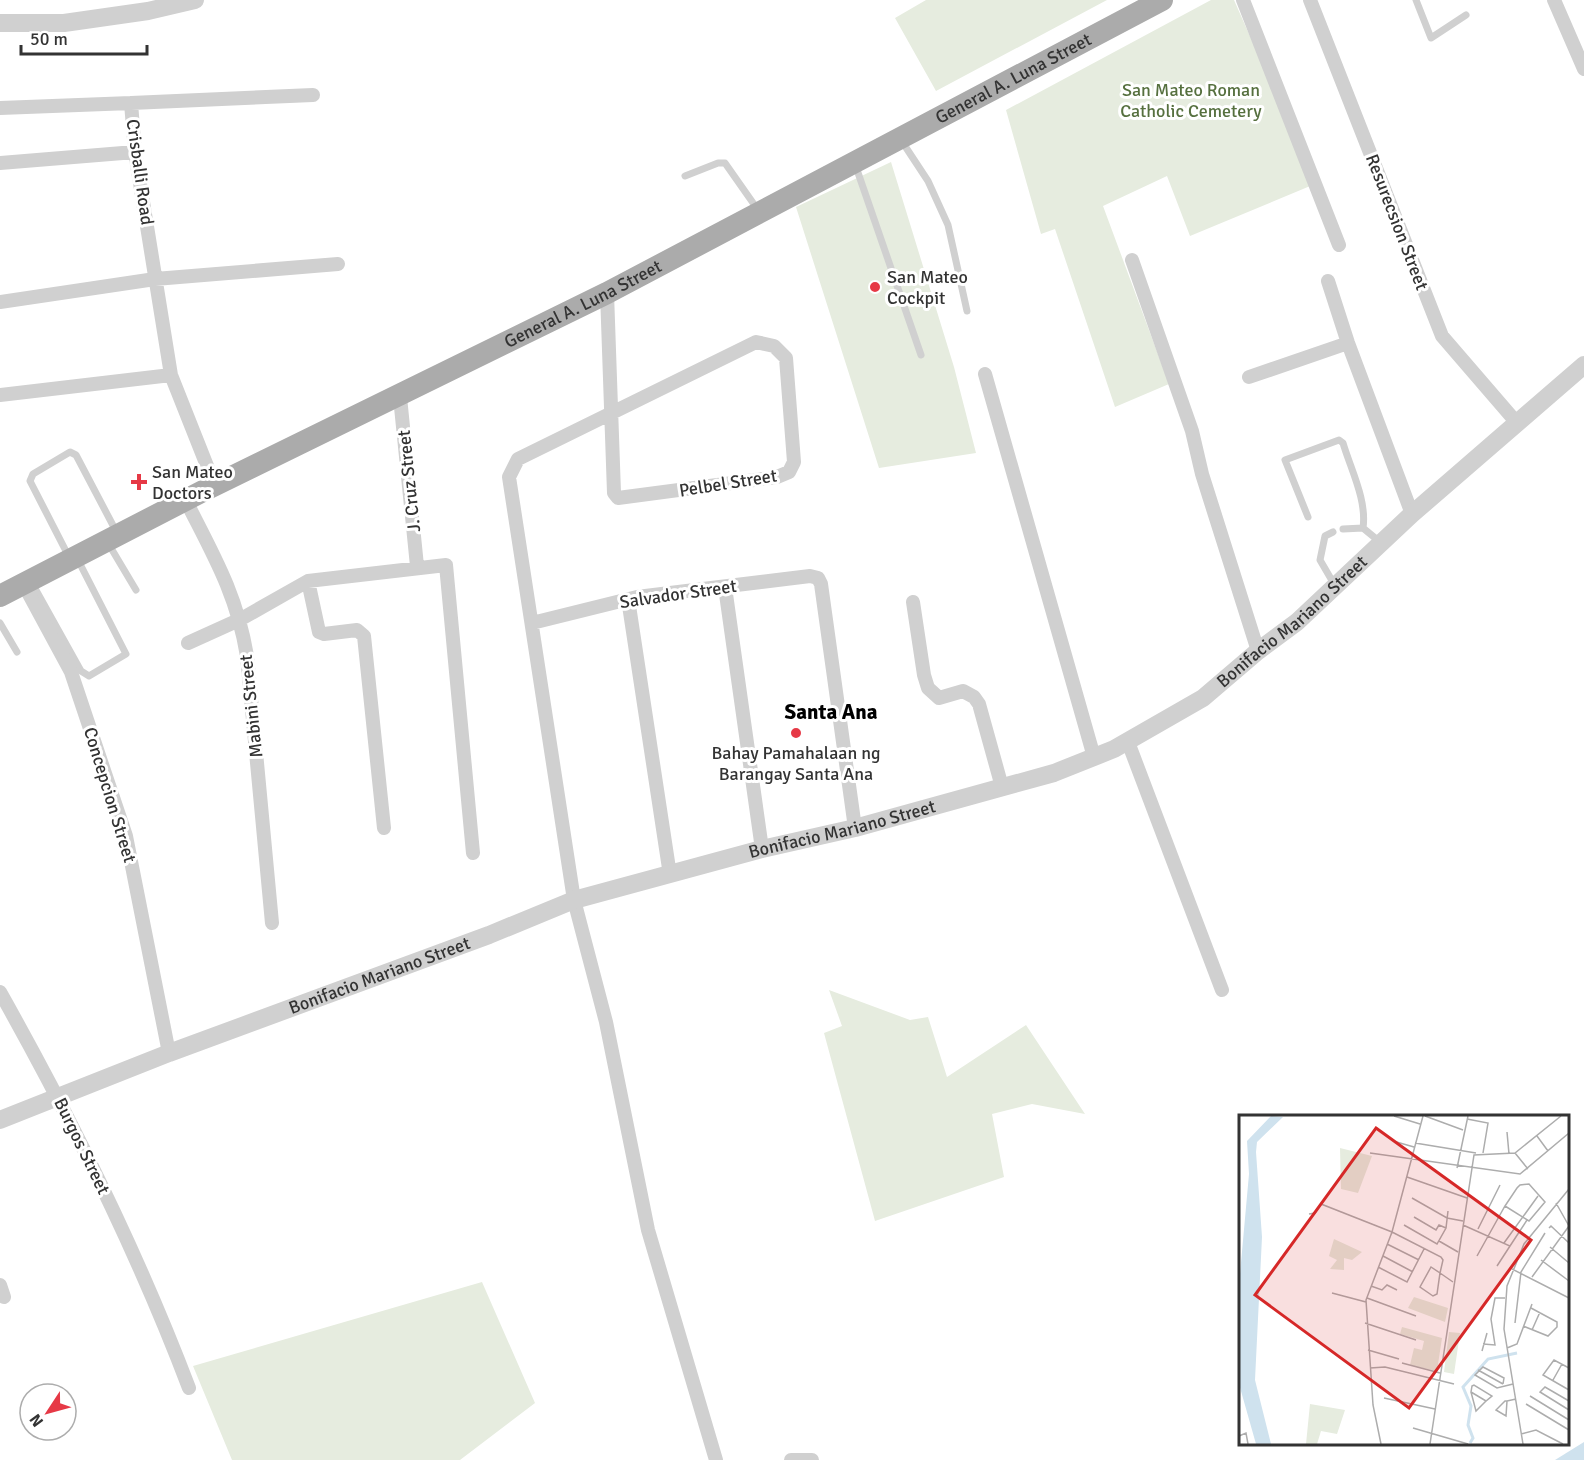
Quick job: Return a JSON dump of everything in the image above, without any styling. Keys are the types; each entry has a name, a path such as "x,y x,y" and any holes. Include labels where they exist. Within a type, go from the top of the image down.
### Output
{"main road":[{"name":"General A. Luna Street","path":"0,596 215,486 400,397 607,293 1162,0"}],"street":[{"path":"0,23 64,23 148,11 195,0"},
{"path":"1243,0 1339,245"},
{"name":"Resurecsion Street","path":"1310,0 1442,336 1517,423"},
{"path":"1554,0 1584,69"},
{"name":"Crisballi Road","path":"215,486 171,375 135,152 131,102 314,95"},
{"path":"0,108 131,102"},
{"path":"0,163 135,152"},
{"path":"1132,260 1192,431 1202,474 1258,651"},
{"path":"0,302 155,279 338,264"},
{"path":"1328,281 1348,343 1412,514"},
{"name":"Pelbel Street","path":"607,293 610,415 614,493 618,498 777,477 789,472 794,462 786,358 774,346 756,342 610,415 518,459 509,477 574,900 606,1022 648,1230 717,1460"},
{"path":"1249,377 1348,343"},
{"name":"Bonifacio Mariano Street","path":"0,1120 60,1099 169,1053 446,951 574,900 762,849 855,828 1054,773 1128,741 1203,698 1258,651 1297,622 1412,514 1584,365"},
{"path":"985,374 1094,757"},
{"path":"0,395 171,375"},
{"name":"J. Cruz Street","path":"400,397 417,566"},
{"name":"Mabini Street","path":"186,501 223,572 241,619 248,667 272,923"},
{"path":"188,643 241,619 308,581 443,563 447,567 473,854"},
{"name":"Salvador Street","path":"532,623 628,599 810,576 818,578 821,584 855,828"},
{"path":"308,581 320,632 324,634 357,630 364,636 384,828"},
{"name":"Concepcion Street","path":"27,583 71,672 126,836 169,1053"},
{"path":"725,587 762,849"},
{"path":"628,599 670,875"},
{"path":"913,602 919,650 928,688 939,698 963,691 974,697 979,704 1002,787"},
{"path":"1128,741 1222,990"},
{"name":"Burgos Street","path":"0,992 60,1099 157,1304 189,1388"},
{"path":"791,1460 812,1460"}],"lane":[{"path":"1416,0 1431,38 1466,15"},
{"path":"900,138 928,181 948,225 967,311"},
{"path":"854,162 921,355"},
{"path":"685,176 718,163 725,163 759,212"},
{"path":"1308,517 1285,460 1339,440 1343,443 1361,498 1364,511 1363,528"},
{"path":"27,583 81,671 89,676 126,654 30,481 33,474 70,453 76,455 136,590"},
{"path":"1343,529 1363,528 1380,543"},
{"path":"1333,532 1326,536 1320,548 1320,560 1336,586"},
{"path":"0,623 17,652"}],"green space":[{"path":"926,0 1107,0 936,91 895,18"},
{"name":"San Mateo Roman Catholic Cemetery","path":"1211,0 1234,0 1315,184 1190,236 1167,176 1103,206 1169,384 1115,407 1055,229 1041,234 1006,110"},
{"name":"San Mateo Cockpit","path":"891,162 954,367 976,453 879,468 796,207"},
{"path":"829,990 910,1020 928,1017 947,1077 1026,1025 1085,1114 1032,1104 992,1114 1004,1177 875,1221 824,1033 842,1026"},
{"path":"482,1282 535,1403 460,1460 232,1460 193,1366"}],"water":[{"path":"1584,1442 1584,1460 1555,1460"}],"place":[{"name":"San Mateo Cockpit","path":"875,287"},
{"name":"San Mateo Doctors","path":"139,482"},
{"name":"Bahay Pamahalaan ng Barangay Santa Ana","path":"796,733"}],"district":[{"name":"Santa Ana","path":"831,712"}]}
